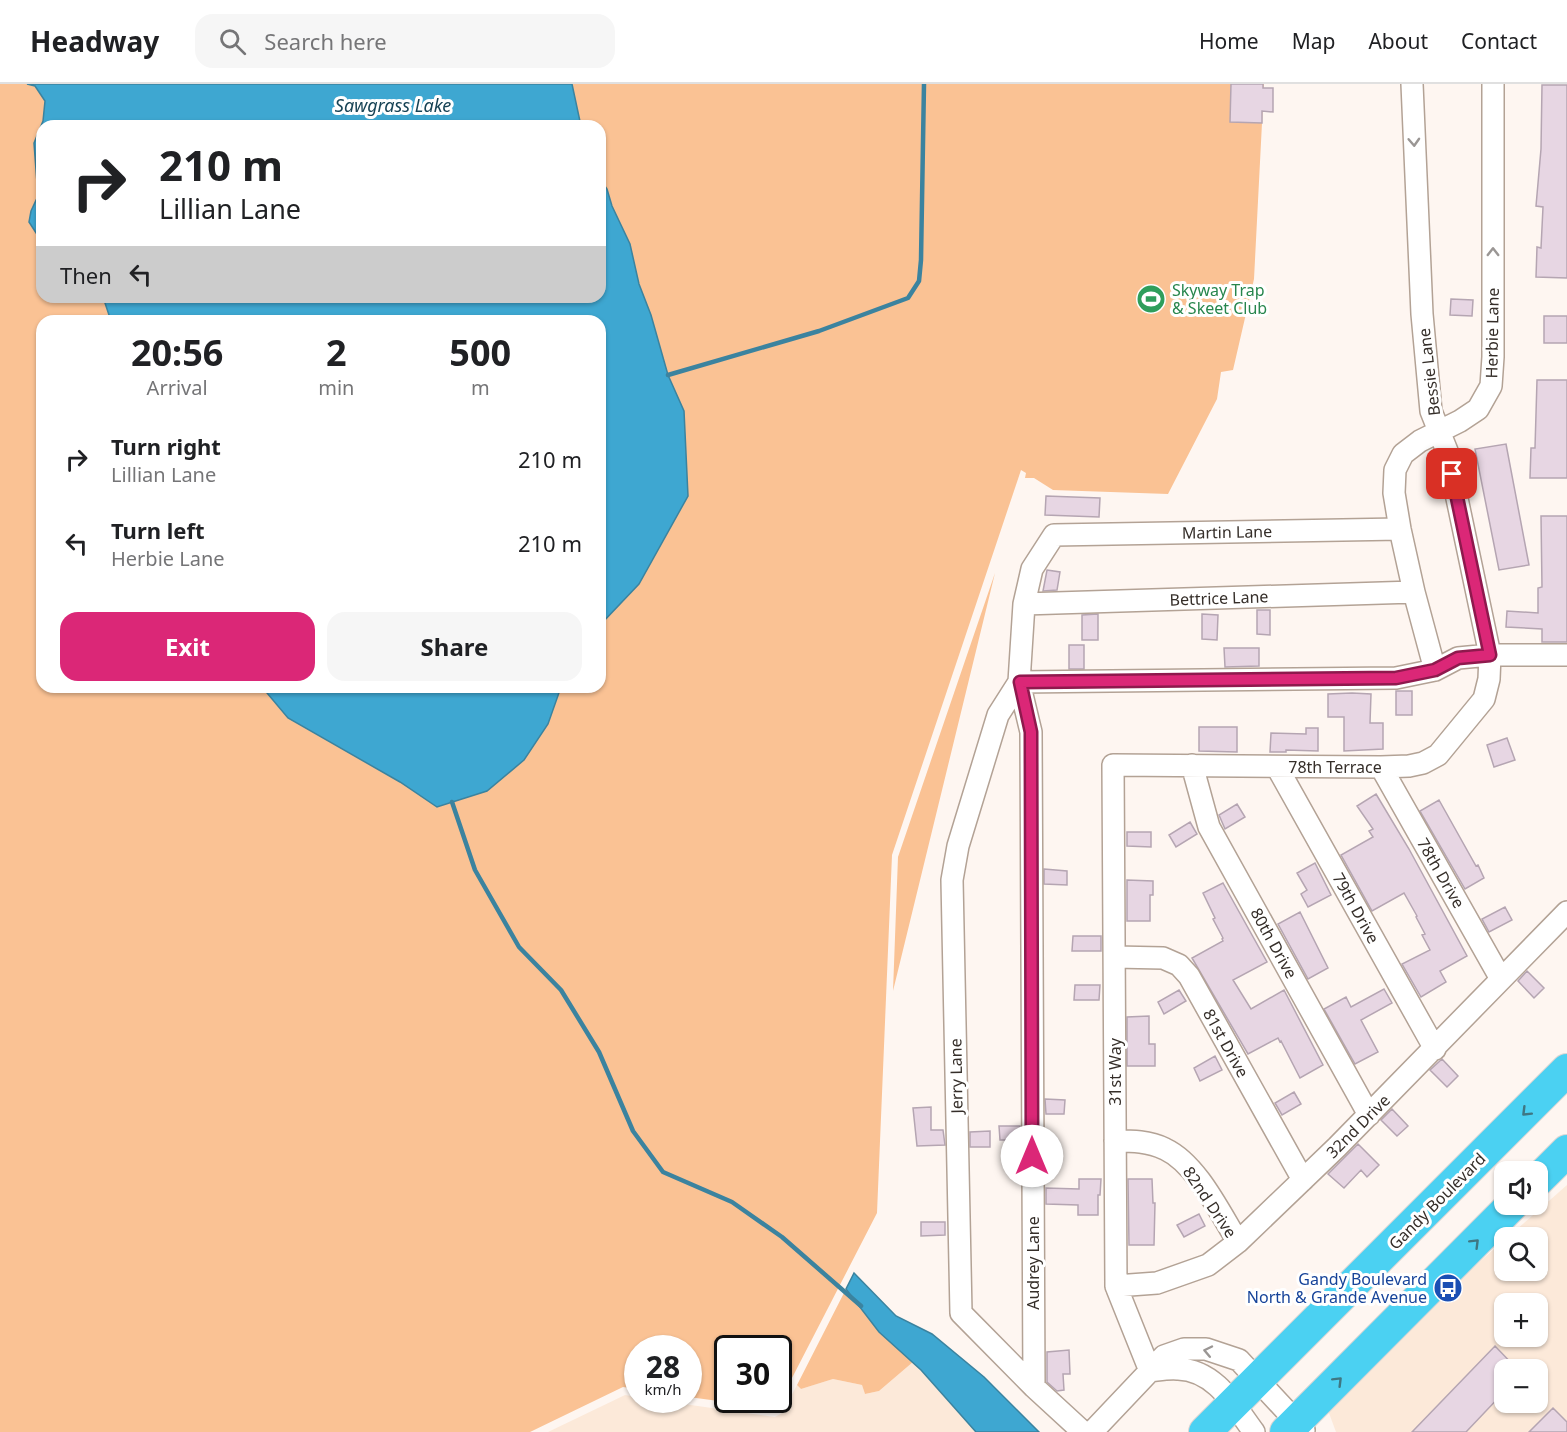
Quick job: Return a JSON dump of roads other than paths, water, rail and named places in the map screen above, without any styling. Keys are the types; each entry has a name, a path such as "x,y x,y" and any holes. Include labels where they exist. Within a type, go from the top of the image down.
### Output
{"highway":[{"name":"Gandy Boulevard","path":"1205,1432 1567,1070"},
{"path":"1548,1170 1567,1151"},
{"path":"1296,1429 1502,1215"}],"street":[{"name":"Bessie Lane","path":"1412,84 1422,314 1431,411 1438,430 1403,454 1395,470 1394,493 1413,592 1435,670"},
{"name":"Herbie Lane","path":"1438,430 1461,421 1478,409 1491,386 1493,357 1493,84"},
{"path":"1438,430 1447,451 1490,655"},
{"name":"Martin Lane","path":"1054,535 1400,529"},
{"name":"Audrey Lane","path":"1034,1388 1031,732 1020,682 1024,604 1032,569 1054,535"},
{"name":"Bettrice Lane","path":"1024,604 1413,592"},
{"path":"1020,682 1396,678 1435,670 1458,658 1490,655 1567,655"},
{"name":"78th Terrace","path":"1113,765 1381,767 1423,763 1438,755 1484,699 1489,679 1490,655"},
{"name":"Jerry Lane","path":"1020,682 998,715 958,846 952,879 961,1313 1034,1388 1083,1432"},
{"name":"31st Way","path":"1113,765 1116,1286 1150,1371"},
{"name":"80th Drive","path":"1192,765 1209,827 1369,1115"},
{"name":"79th Drive","path":"1277,767 1435,1049"},
{"name":"78th Drive","path":"1381,767 1501,979"},
{"name":"32nd Drive","path":"1116,1286 1157,1283 1208,1265 1238,1242 1435,1049 1567,912"},
{"name":"81st Drive","path":"1115,957 1163,958 1179,965 1189,976 1303,1180"},
{"name":"82nd Drive","path":"1115,1141 1138,1141 1165,1149 1185,1163 1211,1197 1238,1242"},
{"path":"1092,1432 1164,1356 1184,1349 1206,1349 1239,1360 1296,1429"},
{"path":"1150,1371 1178,1369 1198,1372 1220,1387 1254,1432"}],"water":[{"name":"Sawgrass Lake","path":"27,84 572,84 580,120 43,120 45,101 35,86"},
{"name":"Sawgrass Lake","path":"36,138 36,170 34,143"},
{"path":"606,188 630,244 639,284 651,315 668,375 684,411 688,496 639,584 606,619 606,315 109,315 105,303 606,303"},
{"name":"Sawgrass Lake","path":"36,200 36,233 29,222"},
{"path":"267,693 559,693 548,724 524,760 487,791 437,807 400,782 288,718"},
{"path":"854,1273 896,1316 932,1334 984,1377 1039,1432 976,1432 921,1370 879,1332 846,1289"}],"waterway":[{"path":"668,375 819,331 908,298 919,281 921,260 924,84"},
{"path":"452,802 475,870 519,947 561,990 599,1052 633,1131 663,1172 732,1202 782,1237 861,1306"}],"place":[{"name":"Skyway Trap & Skeet Club","path":"1151,299"},
{"name":"Gandy Boulevard North & Grande Avenue","path":"1448,1288"}]}
